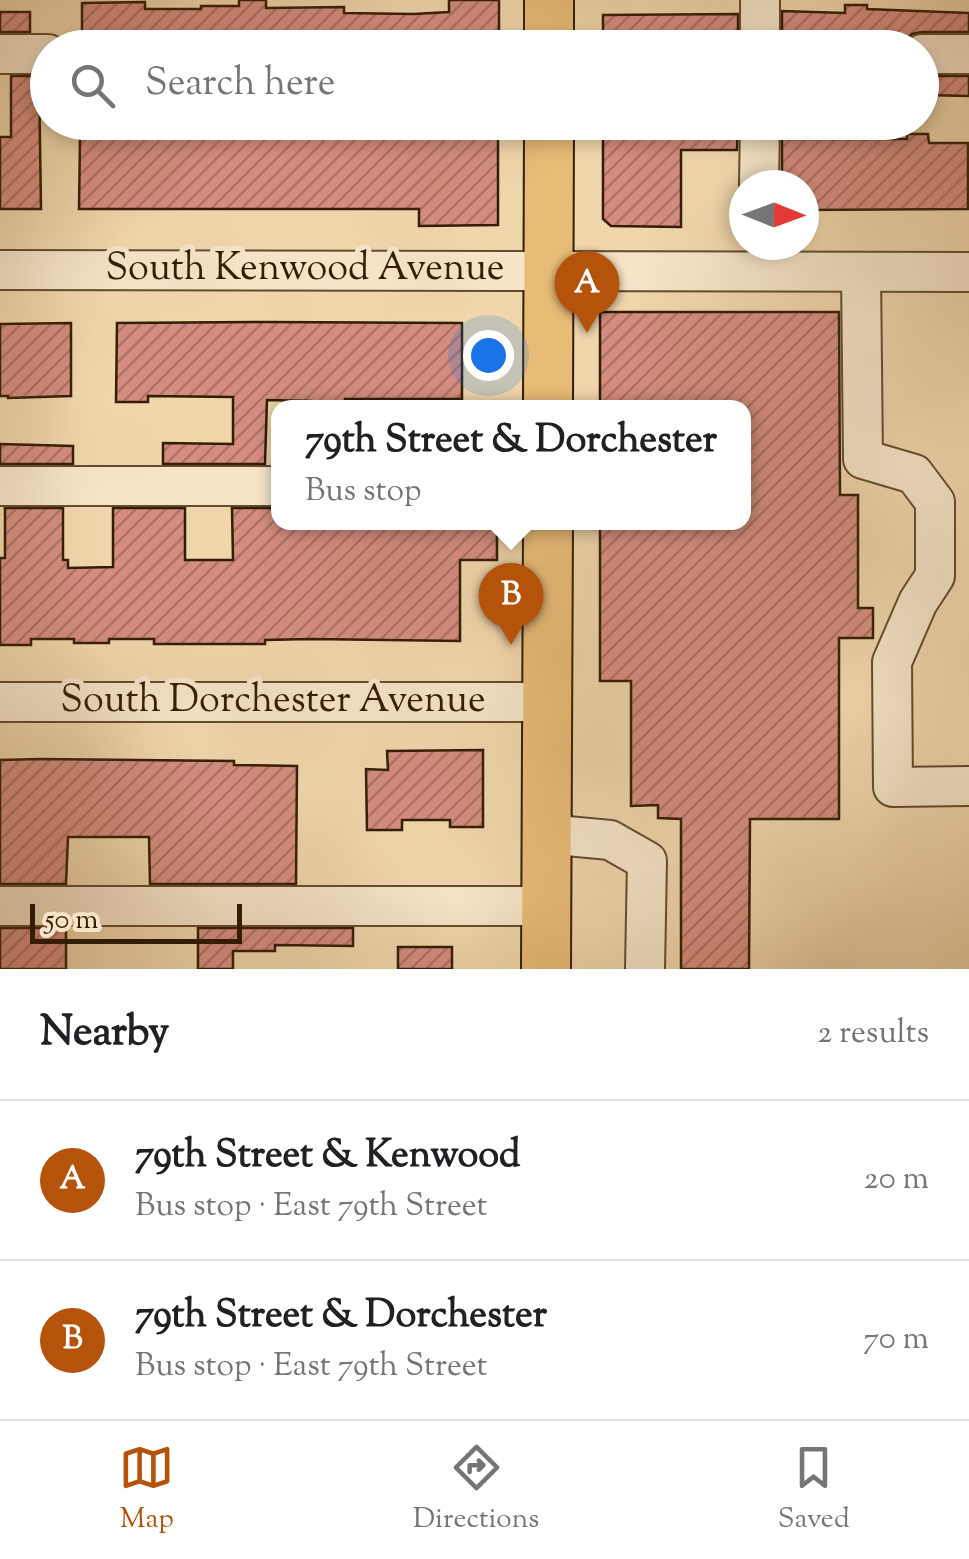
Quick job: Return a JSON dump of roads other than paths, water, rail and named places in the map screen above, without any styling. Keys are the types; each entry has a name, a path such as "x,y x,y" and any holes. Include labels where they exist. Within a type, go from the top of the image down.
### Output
{"main road":[{"path":"549,0 549,30"},
{"path":"548,400 549,140"},
{"path":"546,969 548,530"}],"street":[{"path":"760,0 760,30"},
{"path":"0,54 30,54"},
{"path":"939,54 969,54"},
{"path":"760,140 760,170"},
{"name":"South Kenwood Avenue","path":"0,270 548,271 729,260"},
{"name":"South Kenwood Avenue","path":"774,260 861,272 969,272"},
{"path":"861,272 863,458 914,474 935,502 935,576 918,602 892,662 894,787 969,786"},
{"path":"0,486 271,486"},
{"name":"South Dorchester Avenue","path":"0,702 547,702"},
{"path":"546,834 610,840 647,861 646,969"},
{"path":"0,906 547,906"}],"place":[{"name":"79th Street & Kenwood","path":"587,333"},
{"name":"79th Street & Dorchester","path":"511,645"}]}
